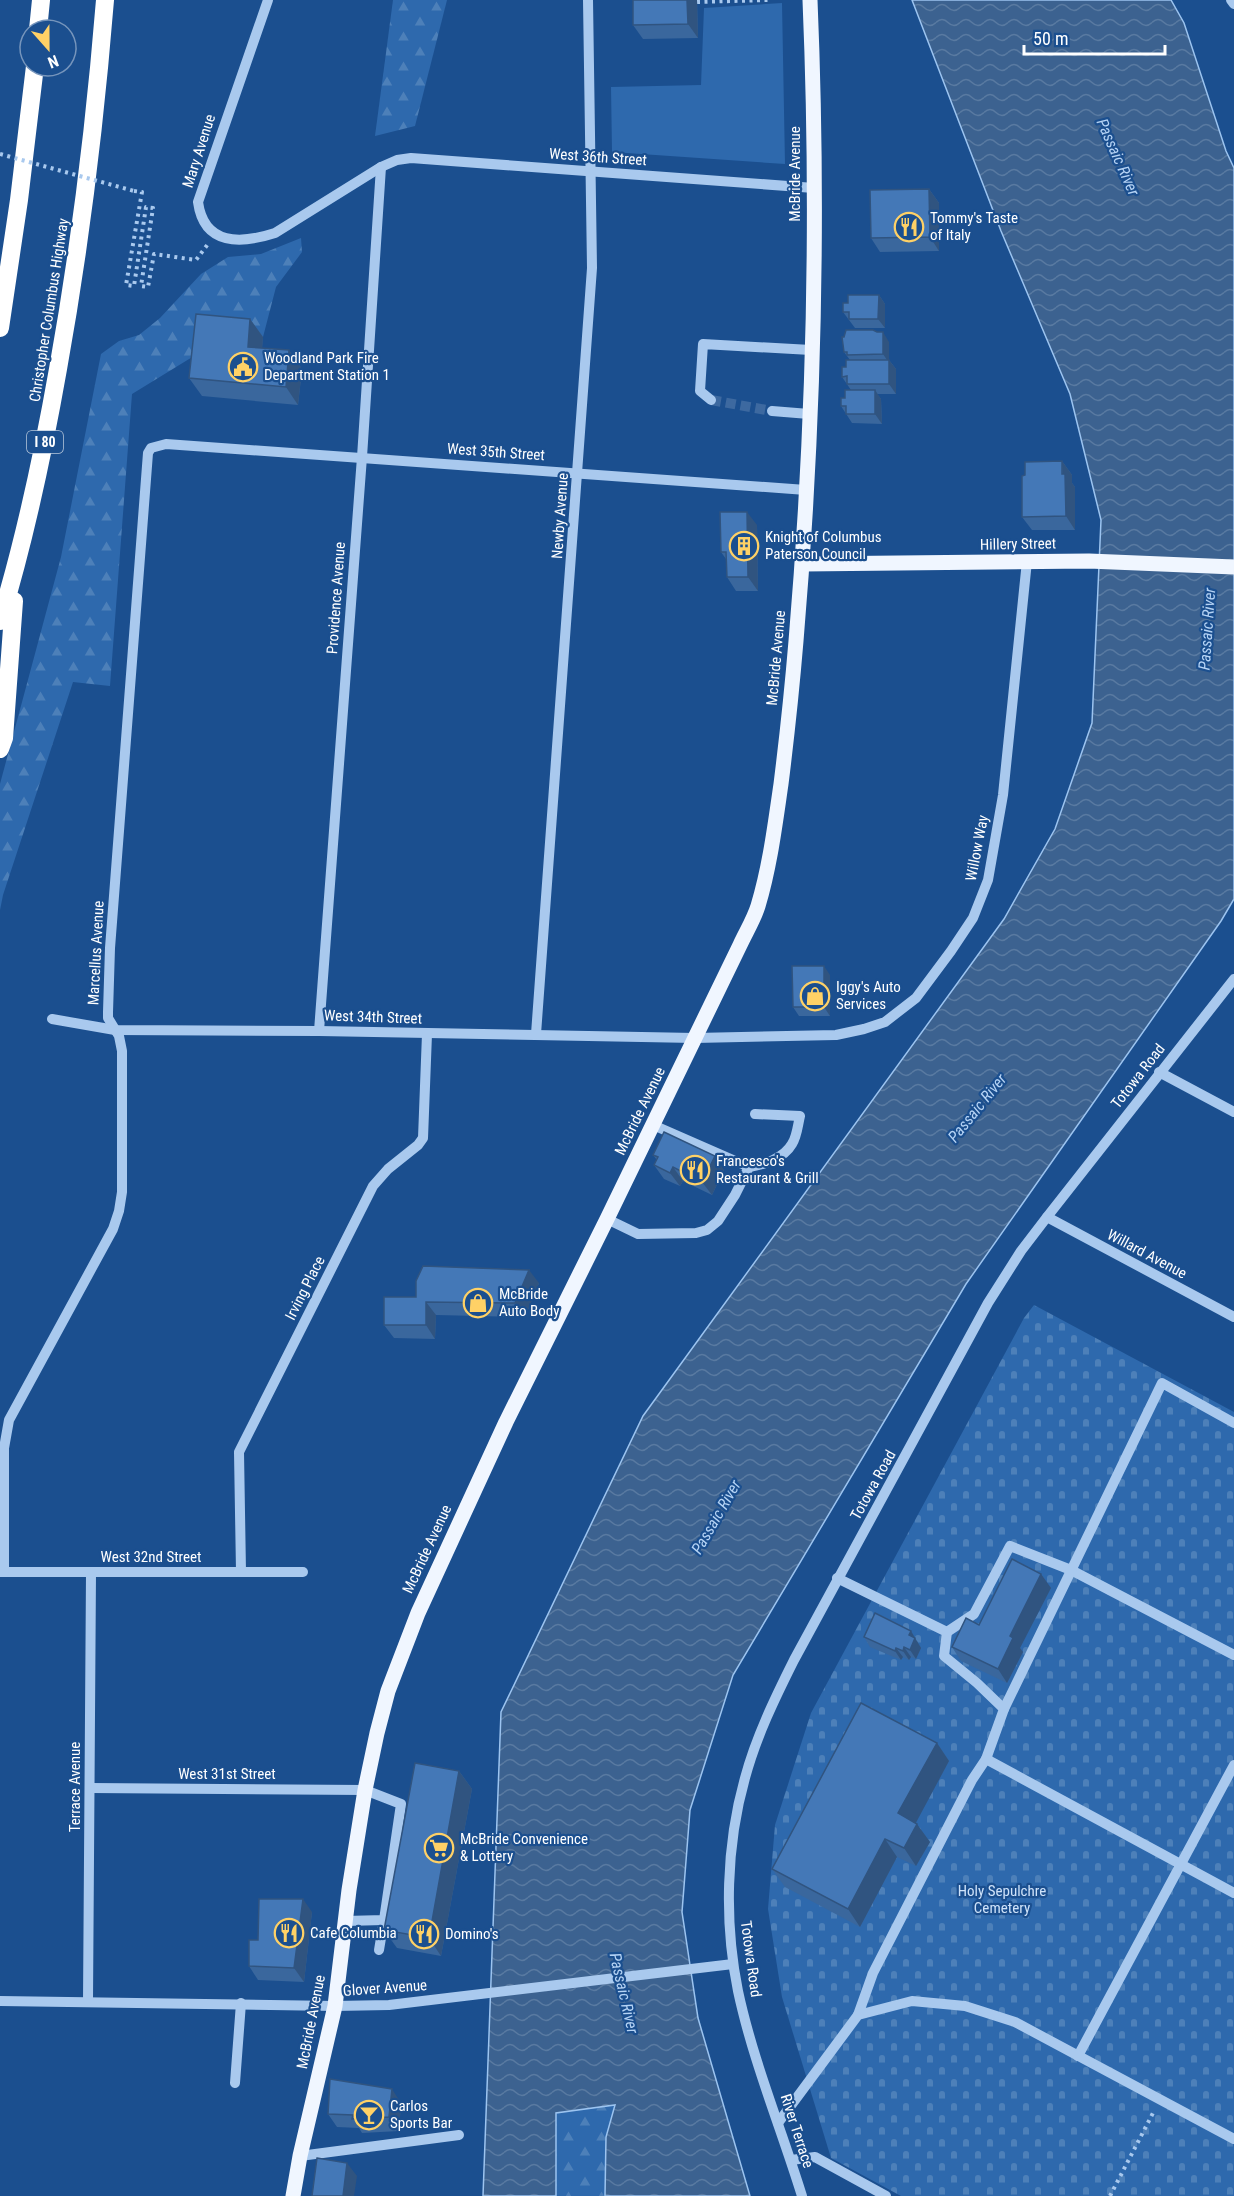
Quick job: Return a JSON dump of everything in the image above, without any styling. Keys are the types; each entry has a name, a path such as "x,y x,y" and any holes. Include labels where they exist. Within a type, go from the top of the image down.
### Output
{"highway":[{"path":"39,18 41,0"},
{"name":"Christopher Columbus Highway","path":"0,621 38,476 73,280 90,148 105,0"},
{"path":"0,328 22,177 33,78"},
{"path":"0,749 4,738 16,564"}],"main road":[{"name":"McBride Avenue","path":"294,2196 300,2156 335,2006 365,1790 388,1691 418,1613 506,1422 608,1219 757,908 768,869 788,727 803,564 810,414 814,188 810,0"},
{"name":"Hillery Street","path":"803,564 1089,561 1234,567"}],"street":[{"name":"Mary Avenue","path":"216,233 200,217 198,202 268,0"},
{"name":"Newby Avenue","path":"536,1034 592,268 588,0"},
{"path":"1231,0 1234,4"},
{"name":"West 36th Street","path":"381,167 397,160 423,158 814,188"},
{"path":"216,233 222,237 240,240 274,233 381,167"},
{"name":"Providence Avenue","path":"319,1030 362,458 381,167"},
{"path":"711,400 700,391 703,344 811,350"},
{"path":"772,411 810,414"},
{"name":"Marcellus Avenue","path":"2,1572 3,1448 9,1420 113,1229 119,1211 122,1192 122,1051 119,1036 108,1018 110,948 148,453 157,445 184,445"},
{"name":"West 35th Street","path":"184,445 806,489"},
{"name":"Willow Way","path":"695,1038 836,1035 885,1022 916,998 951,951 973,918 988,880 1003,795 1027,561"},
{"name":"Totowa Road","path":"762,2075 743,2010 733,1964 729,1888 736,1819 745,1778 772,1706 837,1578 988,1303 1047,1218 1234,979"},
{"name":"West 34th Street","path":"52,1019 116,1030 319,1030 695,1038"},
{"name":"Irving Place","path":"241,1572 240,1452 373,1186 388,1169 418,1145 423,1138 427,1034"},
{"path":"1159,1072 1234,1112"},
{"path":"653,1125 749,1167 761,1166 774,1160 792,1145 800,1116 754,1114"},
{"path":"608,1219 638,1234 696,1233 707,1230 718,1221 749,1167"},
{"name":"Willard Avenue","path":"1047,1218 1234,1317"},
{"path":"778,2123 858,2015 873,1973 891,1935 972,1780 986,1759 1004,1709 1162,1383 1234,1423"},
{"path":"1004,1709 944,1656 947,1632 974,1614 1010,1546 1071,1570 1234,1655"},
{"name":"West 32nd Street","path":"2,1572 303,1572"},
{"name":"Terrace Avenue","path":"88,2001 91,1573"},
{"path":"837,1578 947,1632"},
{"path":"986,1759 1234,1893"},
{"path":"1078,2056 1234,1765"},
{"name":"West 31st Street","path":"90,1788 365,1790"},
{"path":"365,1790 405,1803 380,1950"},
{"path":"345,1921 384,1920"},
{"name":"Glover Avenue","path":"0,2001 389,2005 733,1964"},
{"path":"858,2015 912,2001 965,2006 1016,2022 1234,2139"},
{"path":"235,2083 241,2004"},
{"name":"River Terrace","path":"762,2075 802,2196"},
{"path":"300,2156 459,2135"},
{"path":"791,2160 815,2157 886,2196"}],"path":[{"path":"697,2 769,0"},
{"path":"0,154 142,192 126,285 134,286 146,207 153,208 141,286 148,287 154,254 196,260 216,233"},
{"path":"1110,2196 1160,2100"}],"green space":[{"path":"393,0 447,0 415,126 375,136"},
{"path":"782,3 785,164 612,152 611,87 701,85 704,8"},
{"path":"301,238 302,252 276,287 263,337 207,348 132,394 110,686 73,682 0,910 0,784 61,557 101,354 119,341 139,335 160,318 201,274 228,257 261,254"},
{"name":"Holy Sepulchre Cemetery","path":"1034,1305 1234,1412 1234,2196 901,2196 831,2158 782,1997 768,1909 775,1825 811,1713 1024,1318"},
{"path":"616,2105 606,2137 605,2196 556,2196 556,2112"}],"water":[{"name":"Passaic River","path":"912,0 1171,0 1184,23 1226,151 1234,168 1234,899 1221,921 966,1284 733,1675 690,1810 682,1912 698,2018 750,2196 605,2196 606,2137 615,2105 556,2113 556,2196 483,2196 501,1712 643,1416 1004,919 1055,829 1092,723 1101,520 1070,394 1001,231"}],"building":[{"path":"633,0 687,0 688,24 633,25"},
{"path":"929,189 930,237 871,238 870,190"},
{"path":"848,295 879,295 878,319 849,319 849,312 843,312 843,303 848,303"},
{"path":"196,314 250,319 248,347 289,350 286,387 189,378"},
{"path":"846,330 883,332 883,354 847,355 847,352 844,352 842,337"},
{"path":"846,360 889,360 889,384 847,384 847,376 842,377 842,367 846,367"},
{"path":"845,390 875,390 875,414 846,414 846,406 841,406 841,398 845,398"},
{"path":"1062,461 1062,474 1065,474 1066,516 1022,517 1022,476 1025,475 1025,462"},
{"path":"720,512 747,512 748,577 727,577 726,552 721,552"},
{"name":"Iggy's Auto Services","path":"792,966 824,966 824,1007 793,1007"},
{"path":"664,1132 715,1156 702,1182 673,1167 670,1173 654,1165 658,1157 653,1155"},
{"path":"423,1266 529,1270 515,1303 426,1302 426,1325 384,1325 384,1297 416,1297 416,1281"},
{"path":"1012,1559 1041,1574 1010,1636 1013,1638 998,1669 952,1647 966,1618 979,1625"},
{"path":"875,1613 911,1631 909,1635 915,1638 910,1650 904,1647 903,1651 896,1648 895,1651 864,1637"},
{"path":"861,1703 937,1743 898,1813 917,1824 904,1848 885,1839 848,1909 772,1869"},
{"path":"415,1763 459,1771 429,1938 384,1930"},
{"path":"259,1899 303,1899 294,1968 249,1966 249,1940 258,1940"},
{"path":"330,2079 392,2089 389,2117 352,2119 353,2115 328,2114"},
{"path":"317,2158 347,2163 343,2196 312,2196"}],"tunnel":[{"path":"711,400 772,411"}],"place":[{"name":"Tommy's Taste of Italy","path":"909,227"},
{"name":"Woodland Park Fire Department Station 1","path":"243,367"},
{"name":"Knight of Columbus Paterson Council","path":"744,546"},
{"name":"Iggy's Auto Services","path":"815,996"},
{"name":"Francesco's Restaurant & Grill","path":"695,1170"},
{"name":"McBride Auto Body","path":"478,1303"},
{"name":"McBride Convenience & Lottery","path":"439,1848"},
{"name":"Cafe Columbia","path":"289,1933"},
{"name":"Domino's","path":"424,1934"},
{"name":"Carlos Sports Bar","path":"369,2115"}]}
